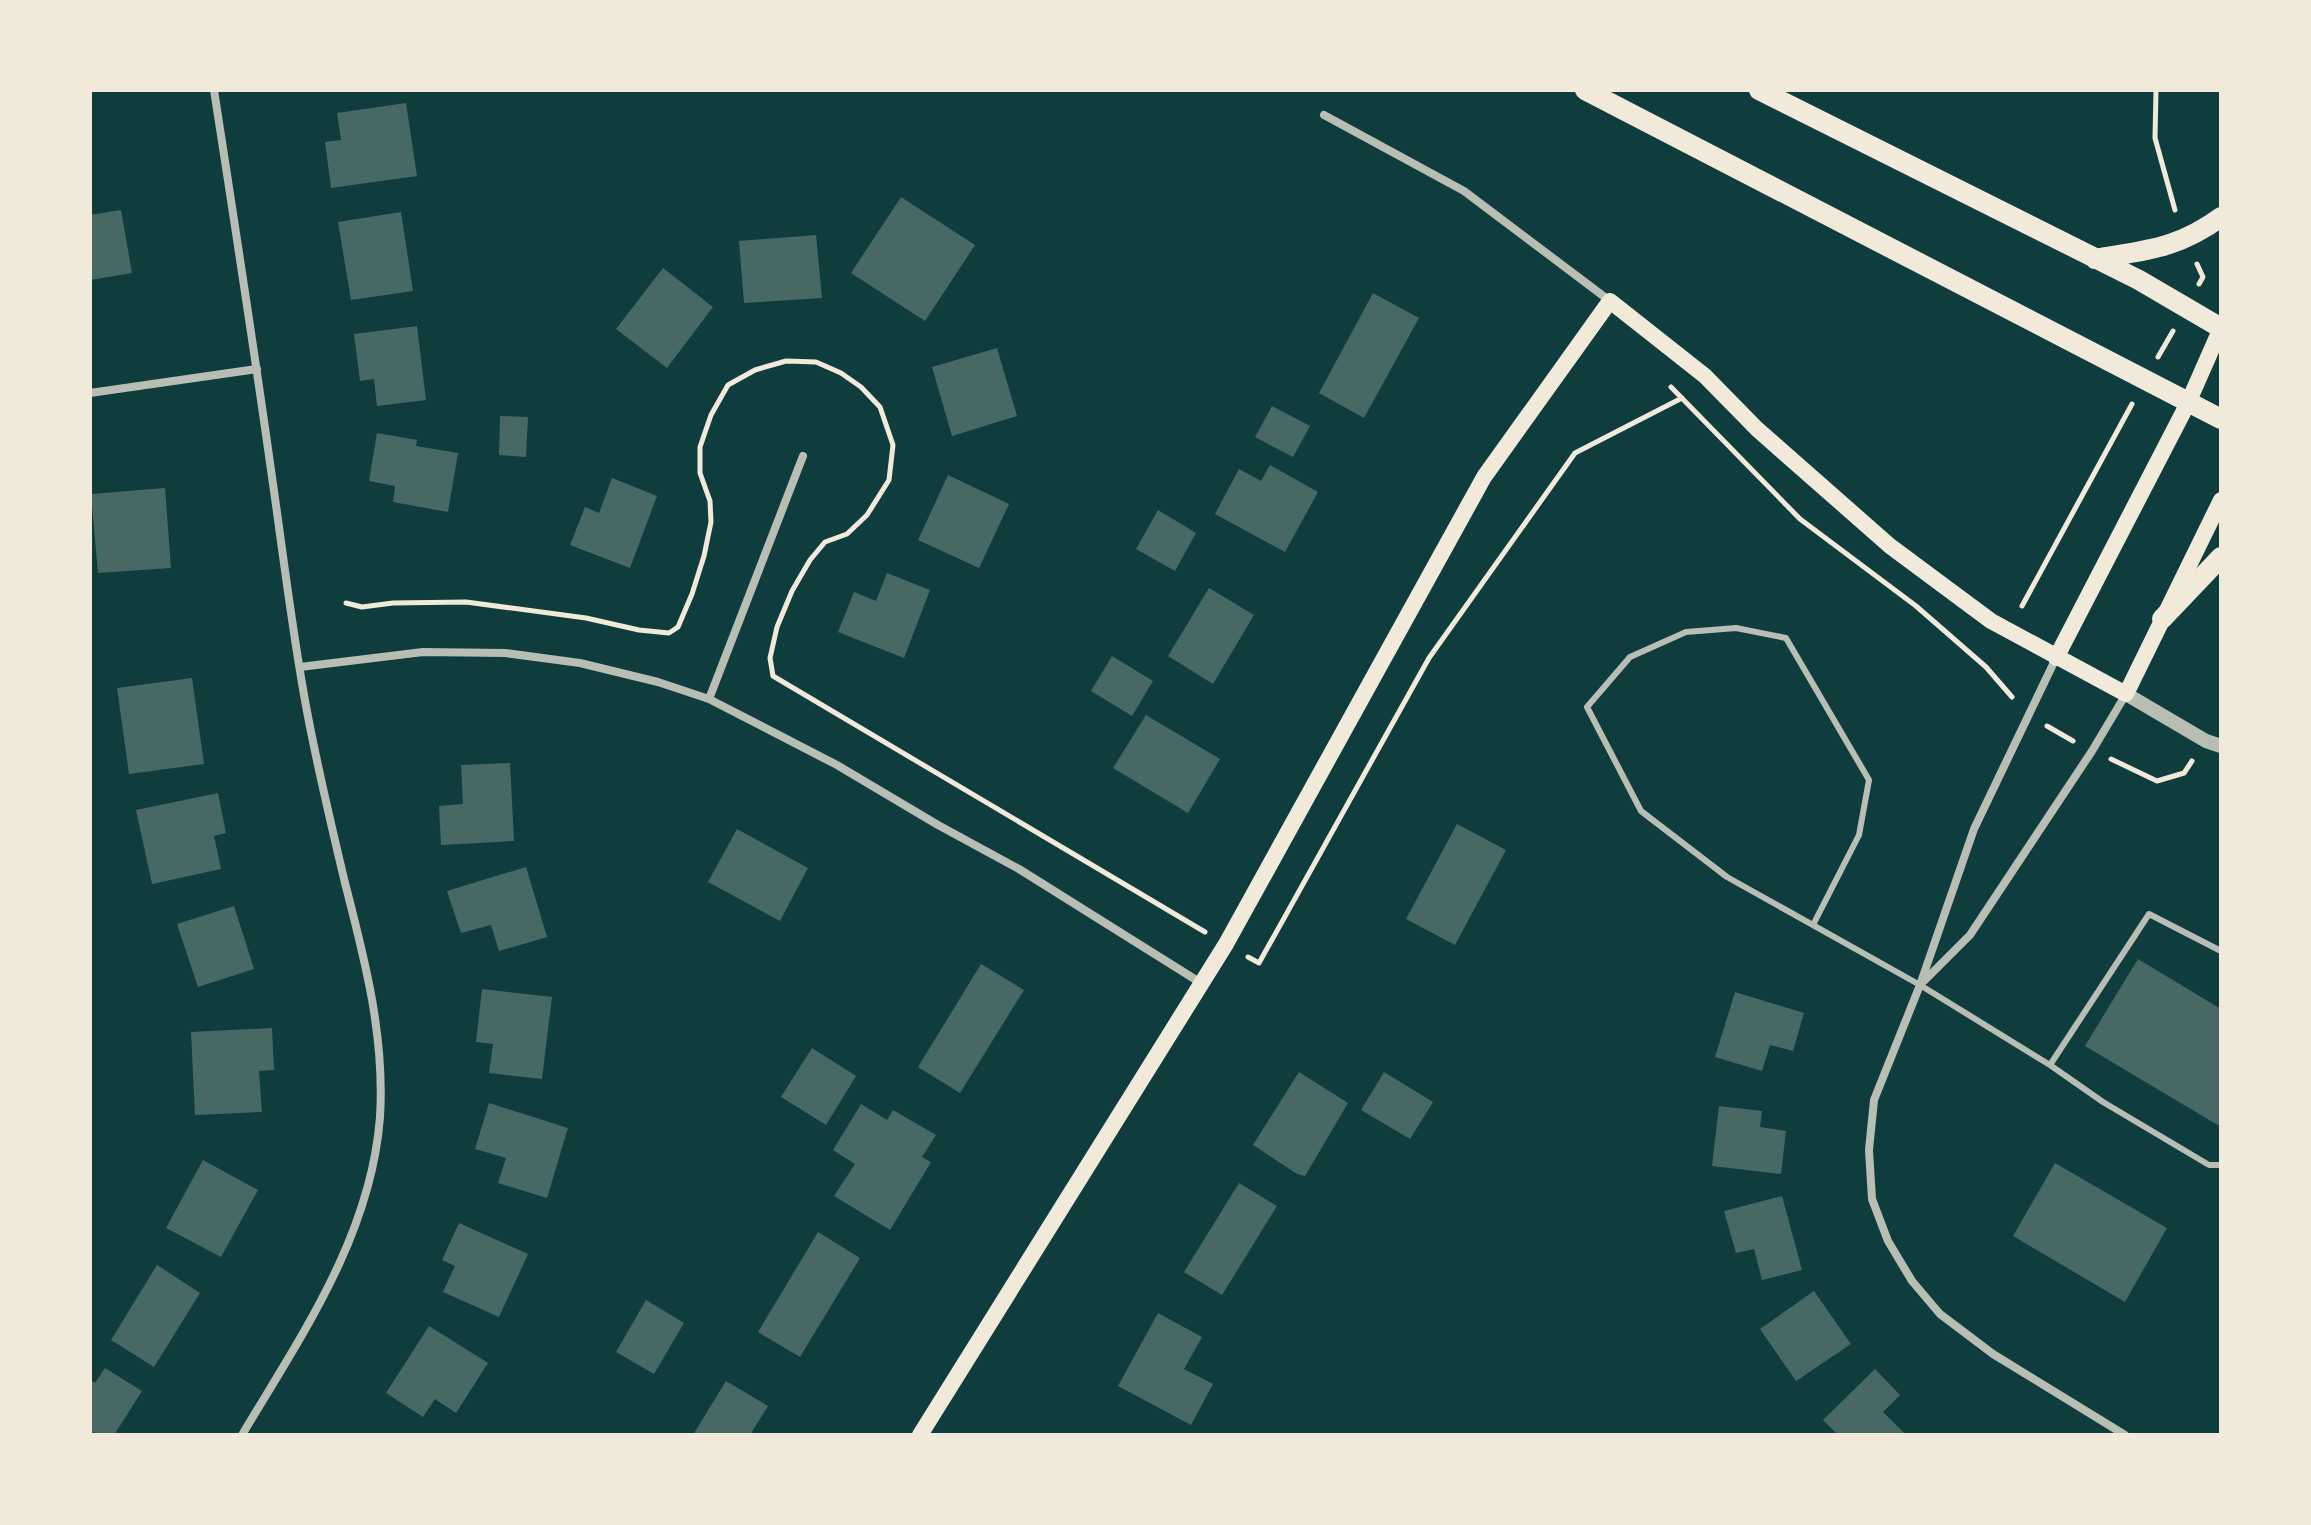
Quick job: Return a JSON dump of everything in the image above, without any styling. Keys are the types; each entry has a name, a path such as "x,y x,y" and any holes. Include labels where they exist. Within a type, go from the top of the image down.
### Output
{"main road":[{"path":"1585,90 2221,419"},
{"path":"1759,90 2139,280 2221,328 2188,403 2056,658"},
{"path":"2095,259 2168,246 2197,235 2221,217"},
{"path":"920,1435 1226,944 1484,477 1610,301 1705,376 1757,429 1890,546 2009,631 2126,694 2221,500"},
{"path":"2162,619 2221,557"}],"street":[{"path":"214,90 300,667 322,788 369,975 381,1058 380,1119 370,1178 351,1240 322,1300 242,1435"},
{"path":"1324,115 1464,191 1610,301"},
{"path":"90,393 257,369"},
{"path":"709,699 803,456"},
{"path":"300,667 423,652 505,653 580,663 658,682 709,699 837,765 1019,869 1201,983"},
{"path":"2056,658 1974,829 1920,985 1874,1100 1869,1150 1872,1199 1888,1241 1912,1281 1940,1314 1993,1354 2125,1435"},
{"path":"1920,985 1970,935 2092,751 2126,694 2206,741 2221,746"}],"lane":[{"path":"1813,925 1859,835 1869,780 1786,638 1736,628 1686,632 1630,657 1587,707 1641,811 1727,877 1920,985 2050,1065 2103,1102 2209,1165 2221,1165"},
{"path":"2050,1065 2149,914 2221,951"}],"path":[{"path":"2156,90 2155,138 2173,206"},
{"path":"346,603 362,607 393,603 466,602 669,633 678,627 692,594 711,522 710,501 700,473 700,447 711,415 728,385 755,370 786,361 816,362 841,373 861,387 880,407 893,445 889,480 867,515 847,534 825,542 810,560 792,591 777,627 770,658 773,676 1259,963 1429,658 1575,453 1682,398"},
{"path":"1986,667 2009,631 2124,420"}],"building":[{"path":"406,103 417,176 331,188 325,142 341,140 337,113"},
{"path":"901,197 975,245 925,321 851,273"},
{"path":"121,210 132,273 90,280 90,215"},
{"path":"401,212 413,291 351,300 338,222"},
{"path":"816,235 822,298 744,303 739,241"},
{"path":"663,268 713,307 667,368 616,329"},
{"path":"1373,293 1419,318 1364,418 1319,393"},
{"path":"417,326 426,400 377,406 374,379 360,381 354,334"},
{"path":"997,348 1017,416 952,436 932,367"},
{"path":"1272,406 1310,426 1293,457 1255,437"},
{"path":"500,416 528,417 526,457 499,455"},
{"path":"377,433 417,440 416,446 458,453 448,512 393,502 395,486 369,481"},
{"path":"1270,465 1318,492 1285,552 1215,514 1239,469 1261,481"},
{"path":"948,475 1009,504 979,568 918,540"},
{"path":"612,478 657,496 630,568 570,545 585,507 599,513"},
{"path":"165,488 171,568 98,573 91,494"},
{"path":"1158,510 1196,533 1175,571 1136,549"},
{"path":"887,573 930,590 904,658 838,632 854,592 876,601"},
{"path":"1209,588 1254,615 1213,684 1168,656"},
{"path":"1112,656 1153,681 1132,716 1091,691"},
{"path":"192,678 204,764 129,774 117,688"},
{"path":"1146,715 1220,759 1188,813 1113,768"},
{"path":"510,763 514,841 441,845 439,806 463,804 461,765"},
{"path":"218,793 226,833 214,836 221,869 152,884 136,810"},
{"path":"1457,824 1506,850 1455,945 1406,919"},
{"path":"737,829 808,868 780,921 708,882"},
{"path":"526,867 547,937 499,951 491,925 461,933 447,891"},
{"path":"234,906 254,969 198,987 177,924"},
{"path":"2138,959 2221,1009 2221,1127 2085,1046"},
{"path":"981,964 1024,990 960,1093 918,1067"},
{"path":"482,989 552,997 542,1079 489,1073 493,1044 476,1042"},
{"path":"1735,992 1804,1013 1793,1051 1770,1045 1762,1071 1715,1057"},
{"path":"272,1028 274,1070 259,1071 262,1112 195,1115 191,1032"},
{"path":"812,1048 856,1076 826,1125 781,1097"},
{"path":"1299,1072 1348,1103 1305,1176 1253,1145"},
{"path":"1384,1072 1433,1102 1410,1139 1361,1110"},
{"path":"489,1103 568,1128 547,1198 498,1183 506,1158 475,1149"},
{"path":"861,1104 887,1120 893,1110 936,1135 922,1157 931,1162 890,1230 834,1196 855,1164 833,1150"},
{"path":"1719,1106 1762,1111 1760,1127 1786,1131 1781,1174 1712,1166"},
{"path":"203,1160 258,1190 221,1257 166,1228"},
{"path":"2055,1163 2167,1228 2125,1302 2013,1236"},
{"path":"1239,1183 1277,1206 1222,1295 1184,1272"},
{"path":"1782,1196 1802,1270 1762,1280 1754,1249 1736,1253 1724,1211"},
{"path":"459,1223 528,1254 499,1317 443,1292 455,1266 442,1260"},
{"path":"818,1232 860,1258 800,1357 758,1332"},
{"path":"157,1265 200,1293 154,1367 111,1340"},
{"path":"1814,1291 1851,1344 1796,1381 1760,1329"},
{"path":"646,1300 684,1323 654,1374 616,1352"},
{"path":"1158,1313 1202,1337 1184,1369 1213,1384 1191,1425 1118,1386"},
{"path":"429,1326 488,1363 456,1413 435,1399 423,1417 386,1393"},
{"path":"105,1368 142,1391 114,1435 94,1432 90,1435 90,1380 95,1383"},
{"path":"1875,1369 1900,1395 1883,1412 1906,1435 1838,1435 1823,1420"},
{"path":"726,1381 768,1406 750,1435 693,1435"}]}
